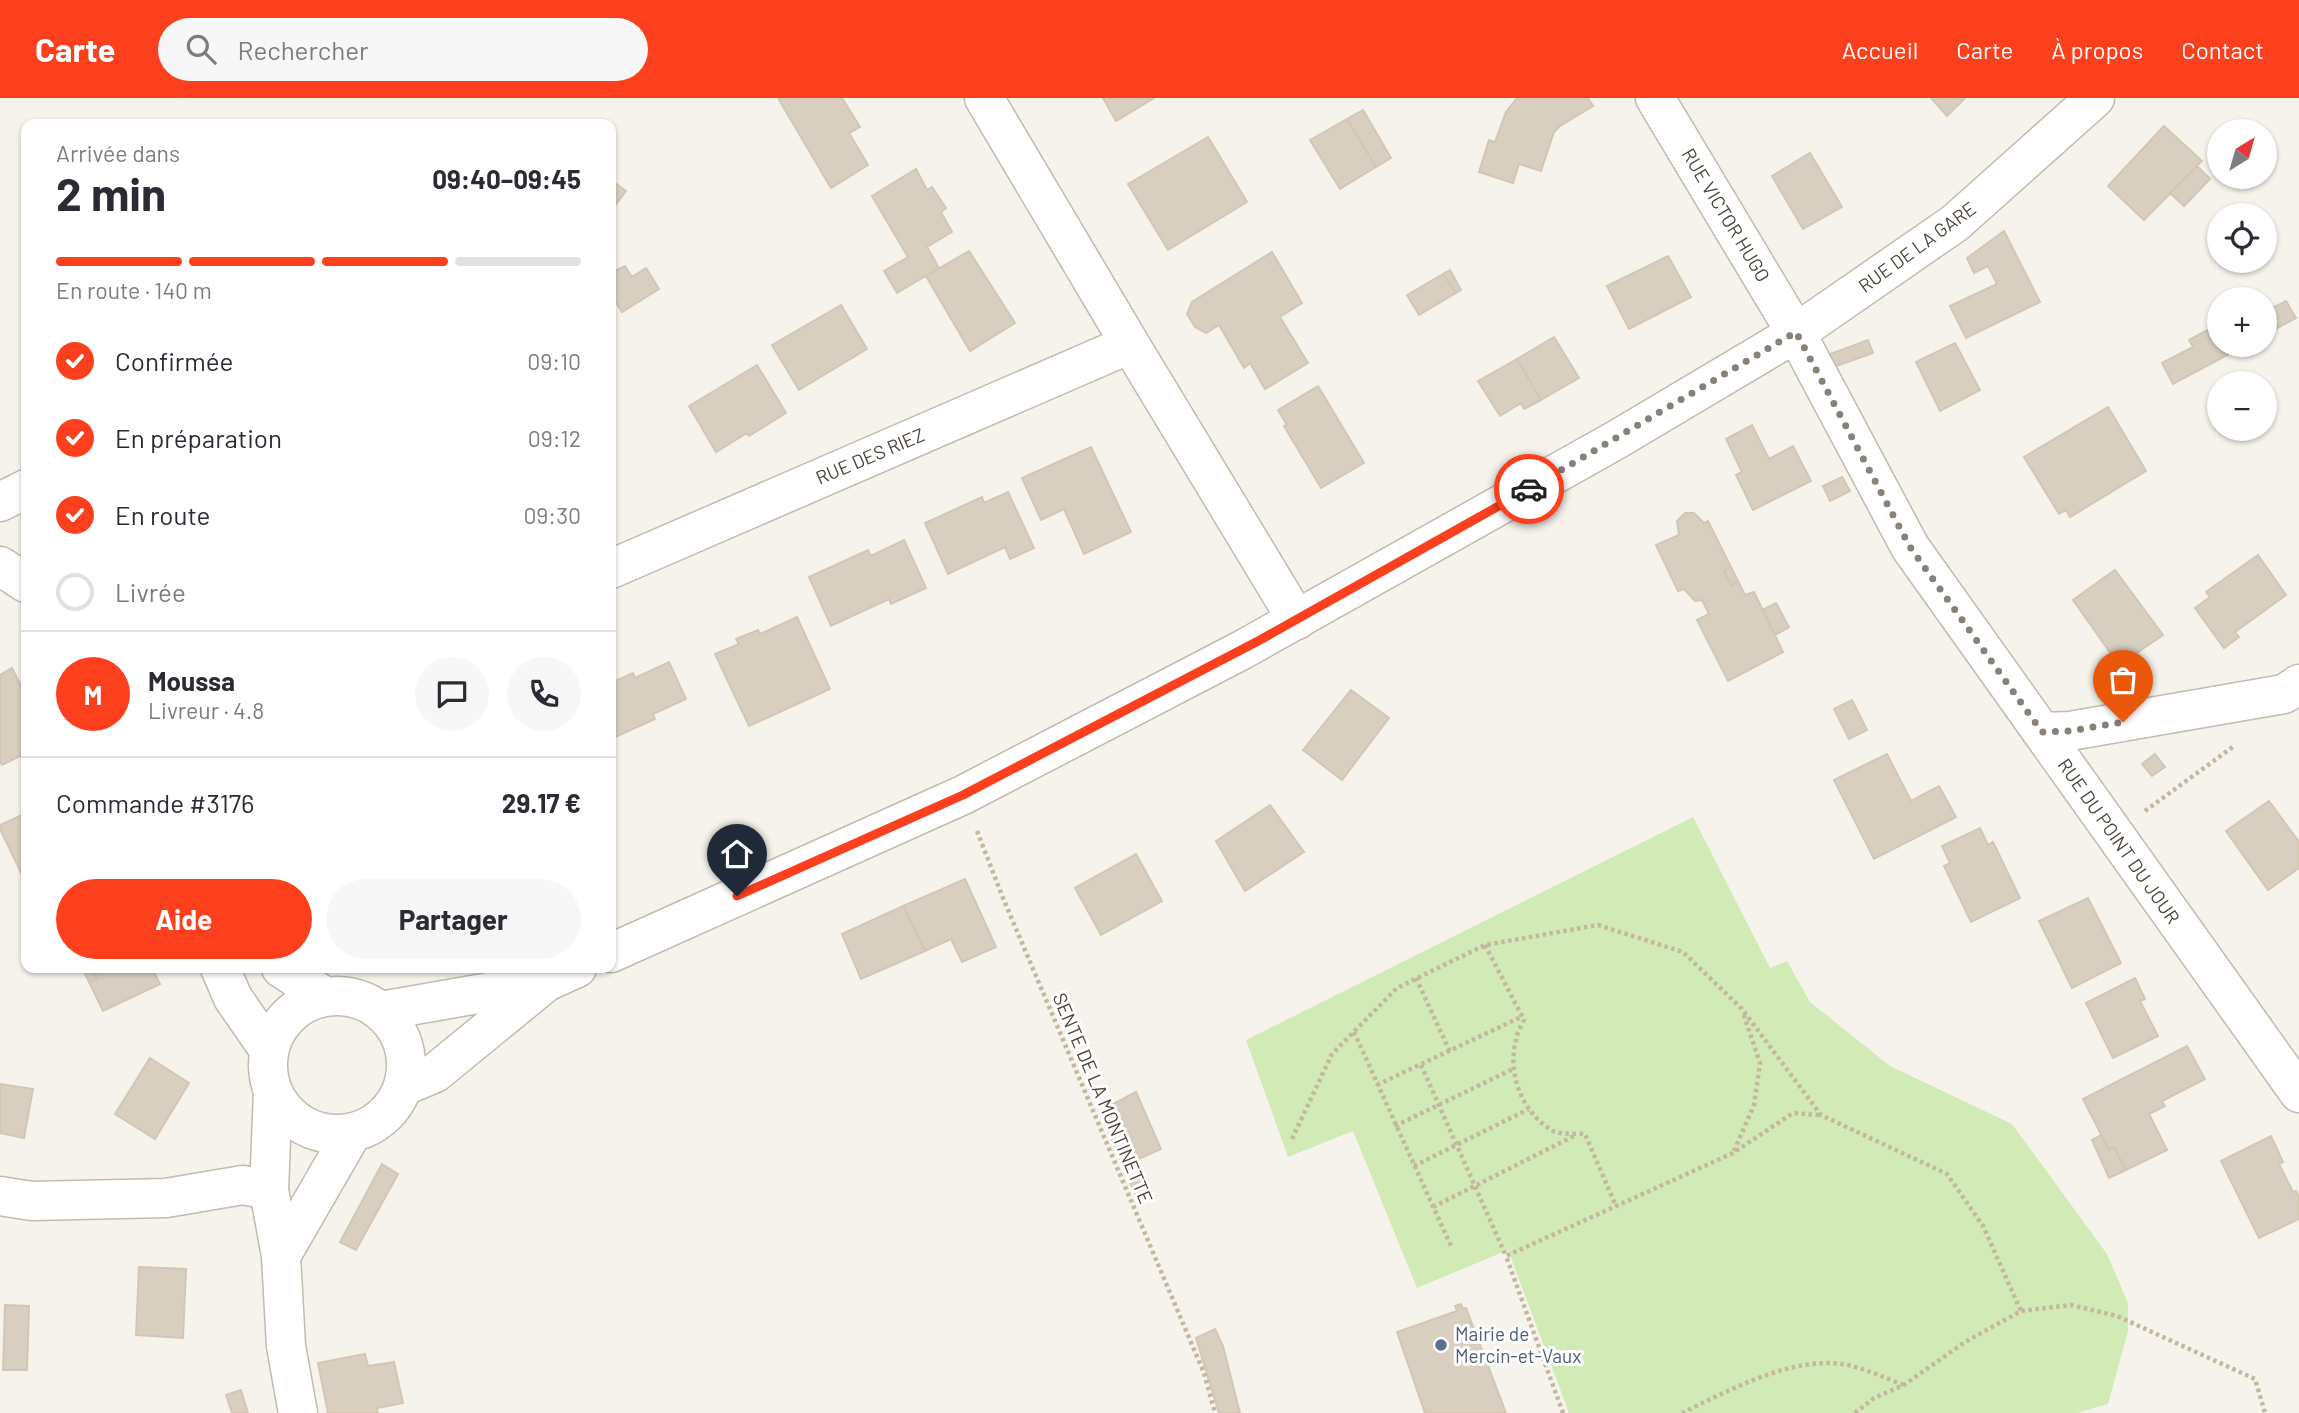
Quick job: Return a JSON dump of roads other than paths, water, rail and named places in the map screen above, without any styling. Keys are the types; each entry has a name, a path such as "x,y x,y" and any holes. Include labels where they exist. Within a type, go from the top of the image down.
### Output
{"street":[{"path":"984,98 1297,620"},
{"name":"RUE VICTOR HUGO","path":"1655,98 1796,332"},
{"name":"RUE DE LA GARE","path":"616,951 963,795 1297,620 1616,440 1796,332 1955,223 2095,98"},
{"name":"RUE DU POINT DU JOUR","path":"1796,332 1910,547 2299,1093"},
{"name":"RUE DES RIEZ","path":"616,567 1130,344"},
{"path":"0,502 21,492"},
{"path":"0,566 21,580"},
{"path":"2042,732 2070,731 2284,694 2299,684"},
{"path":"222,973 233,998 269,1050"},
{"path":"289,973 324,996"},
{"path":"381,1011 562,975"},
{"path":"404,1086 435,1073 562,975"},
{"path":"324,996 345,996 364,1001 381,1011 396,1026 404,1045 407,1066 404,1086 396,1103 369,1127 352,1133 328,1134 305,1127 286,1111 273,1091 269,1078 269,1050 276,1031 289,1014 305,1003 324,996"},
{"path":"273,1091 269,1190 281,1256 286,1346 298,1413"},
{"path":"281,1256 352,1133"},
{"path":"0,1196 32,1201 166,1198 243,1185 269,1190"}],"place":[{"name":"Mairie de Mercin-et-Vaux","path":"1441,1345"}]}
